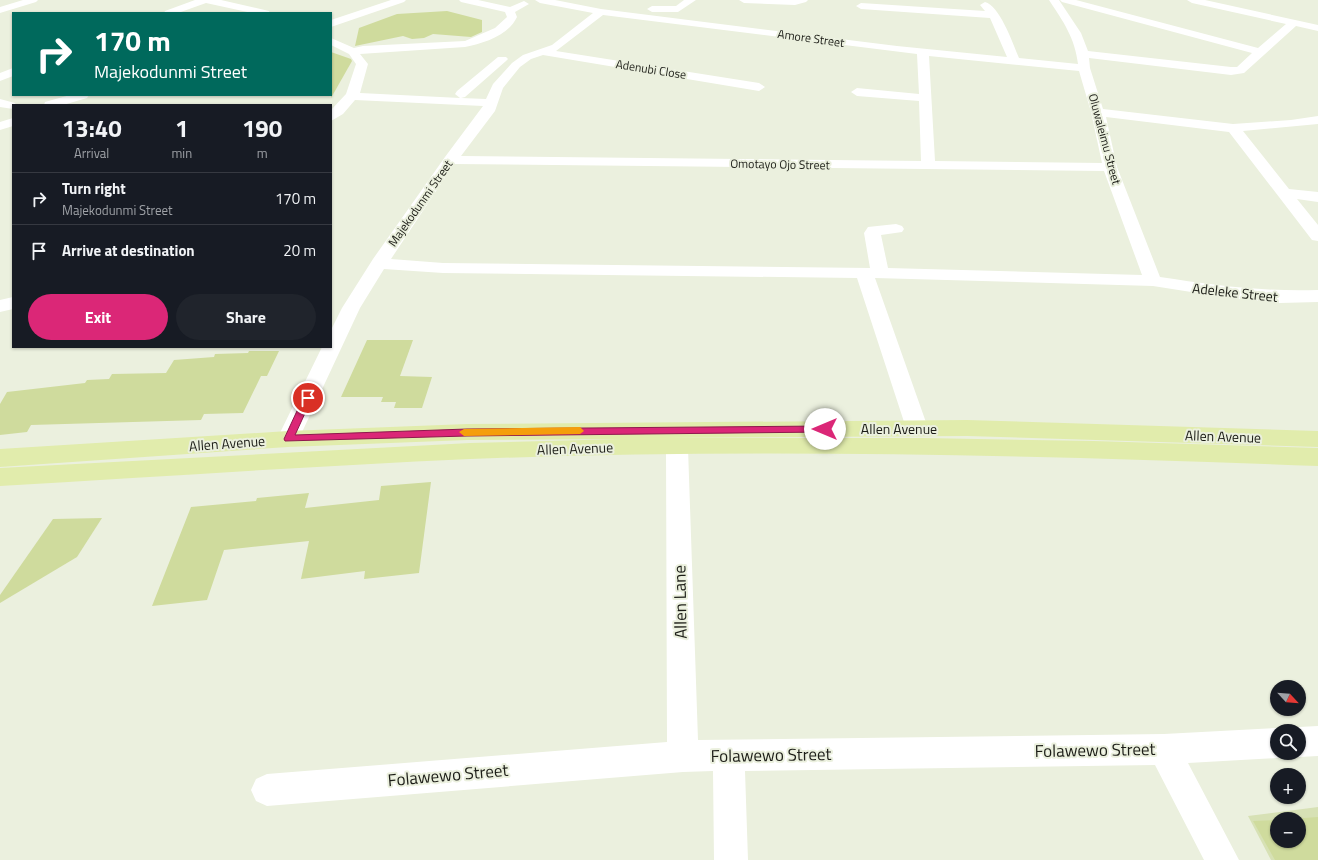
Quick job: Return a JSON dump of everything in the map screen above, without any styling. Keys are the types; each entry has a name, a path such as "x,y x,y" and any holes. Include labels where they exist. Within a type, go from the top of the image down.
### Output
{"main road":[{"name":"Allen Avenue","path":"0,458 288,439 467,432 917,428 974,428 1316,454"},
{"name":"Allen Avenue","path":"0,476 470,451 631,447 939,446 1316,454"}],"street":[{"path":"0,10 33,0"},
{"path":"172,12 204,0"},
{"path":"208,0 261,12"},
{"path":"332,20 388,0"},
{"path":"332,24 401,0"},
{"path":"464,0 511,10 532,0"},
{"name":"Amore Street","path":"540,0 601,12 923,52 1084,68"},
{"path":"588,0 639,8 678,9 691,0"},
{"path":"744,0 795,2 803,0"},
{"path":"979,0 994,15 1015,62"},
{"name":"Oluwaleimu Street","path":"1054,0 1076,33 1084,68 1098,112 1110,166 1153,281"},
{"path":"1065,0 1083,2 1260,52"},
{"path":"1192,0 1318,28"},
{"path":"861,6 994,15"},
{"path":"629,15 639,8"},
{"path":"353,52 362,49 465,44 475,42 508,24 512,17 510,12 511,10"},
{"name":"Majekodunmi Street","path":"332,348 351,308 379,263 450,160 488,110 492,103 497,86 516,65 527,57 556,47 601,12"},
{"path":"1082,54 1231,71 1240,70 1294,23"},
{"path":"332,42 353,52 362,64 358,84 352,96 345,106 332,116"},
{"name":"Adenubi Close","path":"543,52 759,87"},
{"path":"923,52 928,166"},
{"path":"461,94 502,59"},
{"path":"0,77 12,72"},
{"path":"0,81 12,85"},
{"path":"472,84 497,86"},
{"path":"857,92 925,98"},
{"path":"48,96 65,103 94,96"},
{"path":"65,103 81,96"},
{"path":"352,96 492,103"},
{"path":"0,120 8,108"},
{"path":"1098,112 1233,128 1296,124 1318,120"},
{"path":"0,126 12,122"},
{"path":"1233,128 1318,236"},
{"name":"Omotayo Ojo Street","path":"450,160 928,166 1110,166"},
{"path":"1284,193 1318,197"},
{"path":"896,229 874,230 872,233 872,273 917,428"},
{"name":"Adeleke Street","path":"379,263 451,268 872,273 1153,281 1223,292 1280,297 1318,296"},
{"path":"0,306 12,303"},
{"name":"Majekodunmi Street","path":"288,439 332,348"},
{"name":"Allen Lane","path":"677,448 683,756"},
{"path":"1306,742 1318,741"},
{"name":"Folawewo Street","path":"267,790 683,756 1164,749 1270,743"},
{"path":"1164,749 1222,860"},
{"path":"729,756 731,860"}],"green space":[{"path":"1318,807 1318,860 1271,860 1248,816 1270,813 1270,848 1306,848 1306,812 1279,812"}],"building":[{"path":"447,11 482,20 482,32 471,37 433,34 424,38 412,39 403,36 355,46 359,28 397,14"},
{"path":"332,52 351,59 352,61 331,98"},
{"path":"367,340 413,340 400,376 432,377 422,408 394,408 396,402 381,402 383,397 341,397"},
{"path":"249,351 279,351 267,376 261,376 243,413 204,414 201,420 31,425 27,432 0,435 0,404 7,392 85,383 87,380 109,379 112,374 166,373 174,360 214,357 215,354 248,353"},
{"path":"431,482 419,573 364,579 365,571 301,579 309,541 224,550 207,600 152,606 191,507 256,501 257,498 309,493 305,508 379,500 381,486"},
{"path":"102,518 77,557 0,603 0,595 53,519"},
{"path":"1318,817 1318,860 1275,860 1253,821 1270,820 1270,848 1306,848 1306,818"}],"slow traffic":[{"path":"464,432 580,431"}],"route":[{"path":"308,398 288,439 467,432 825,429"}]}
